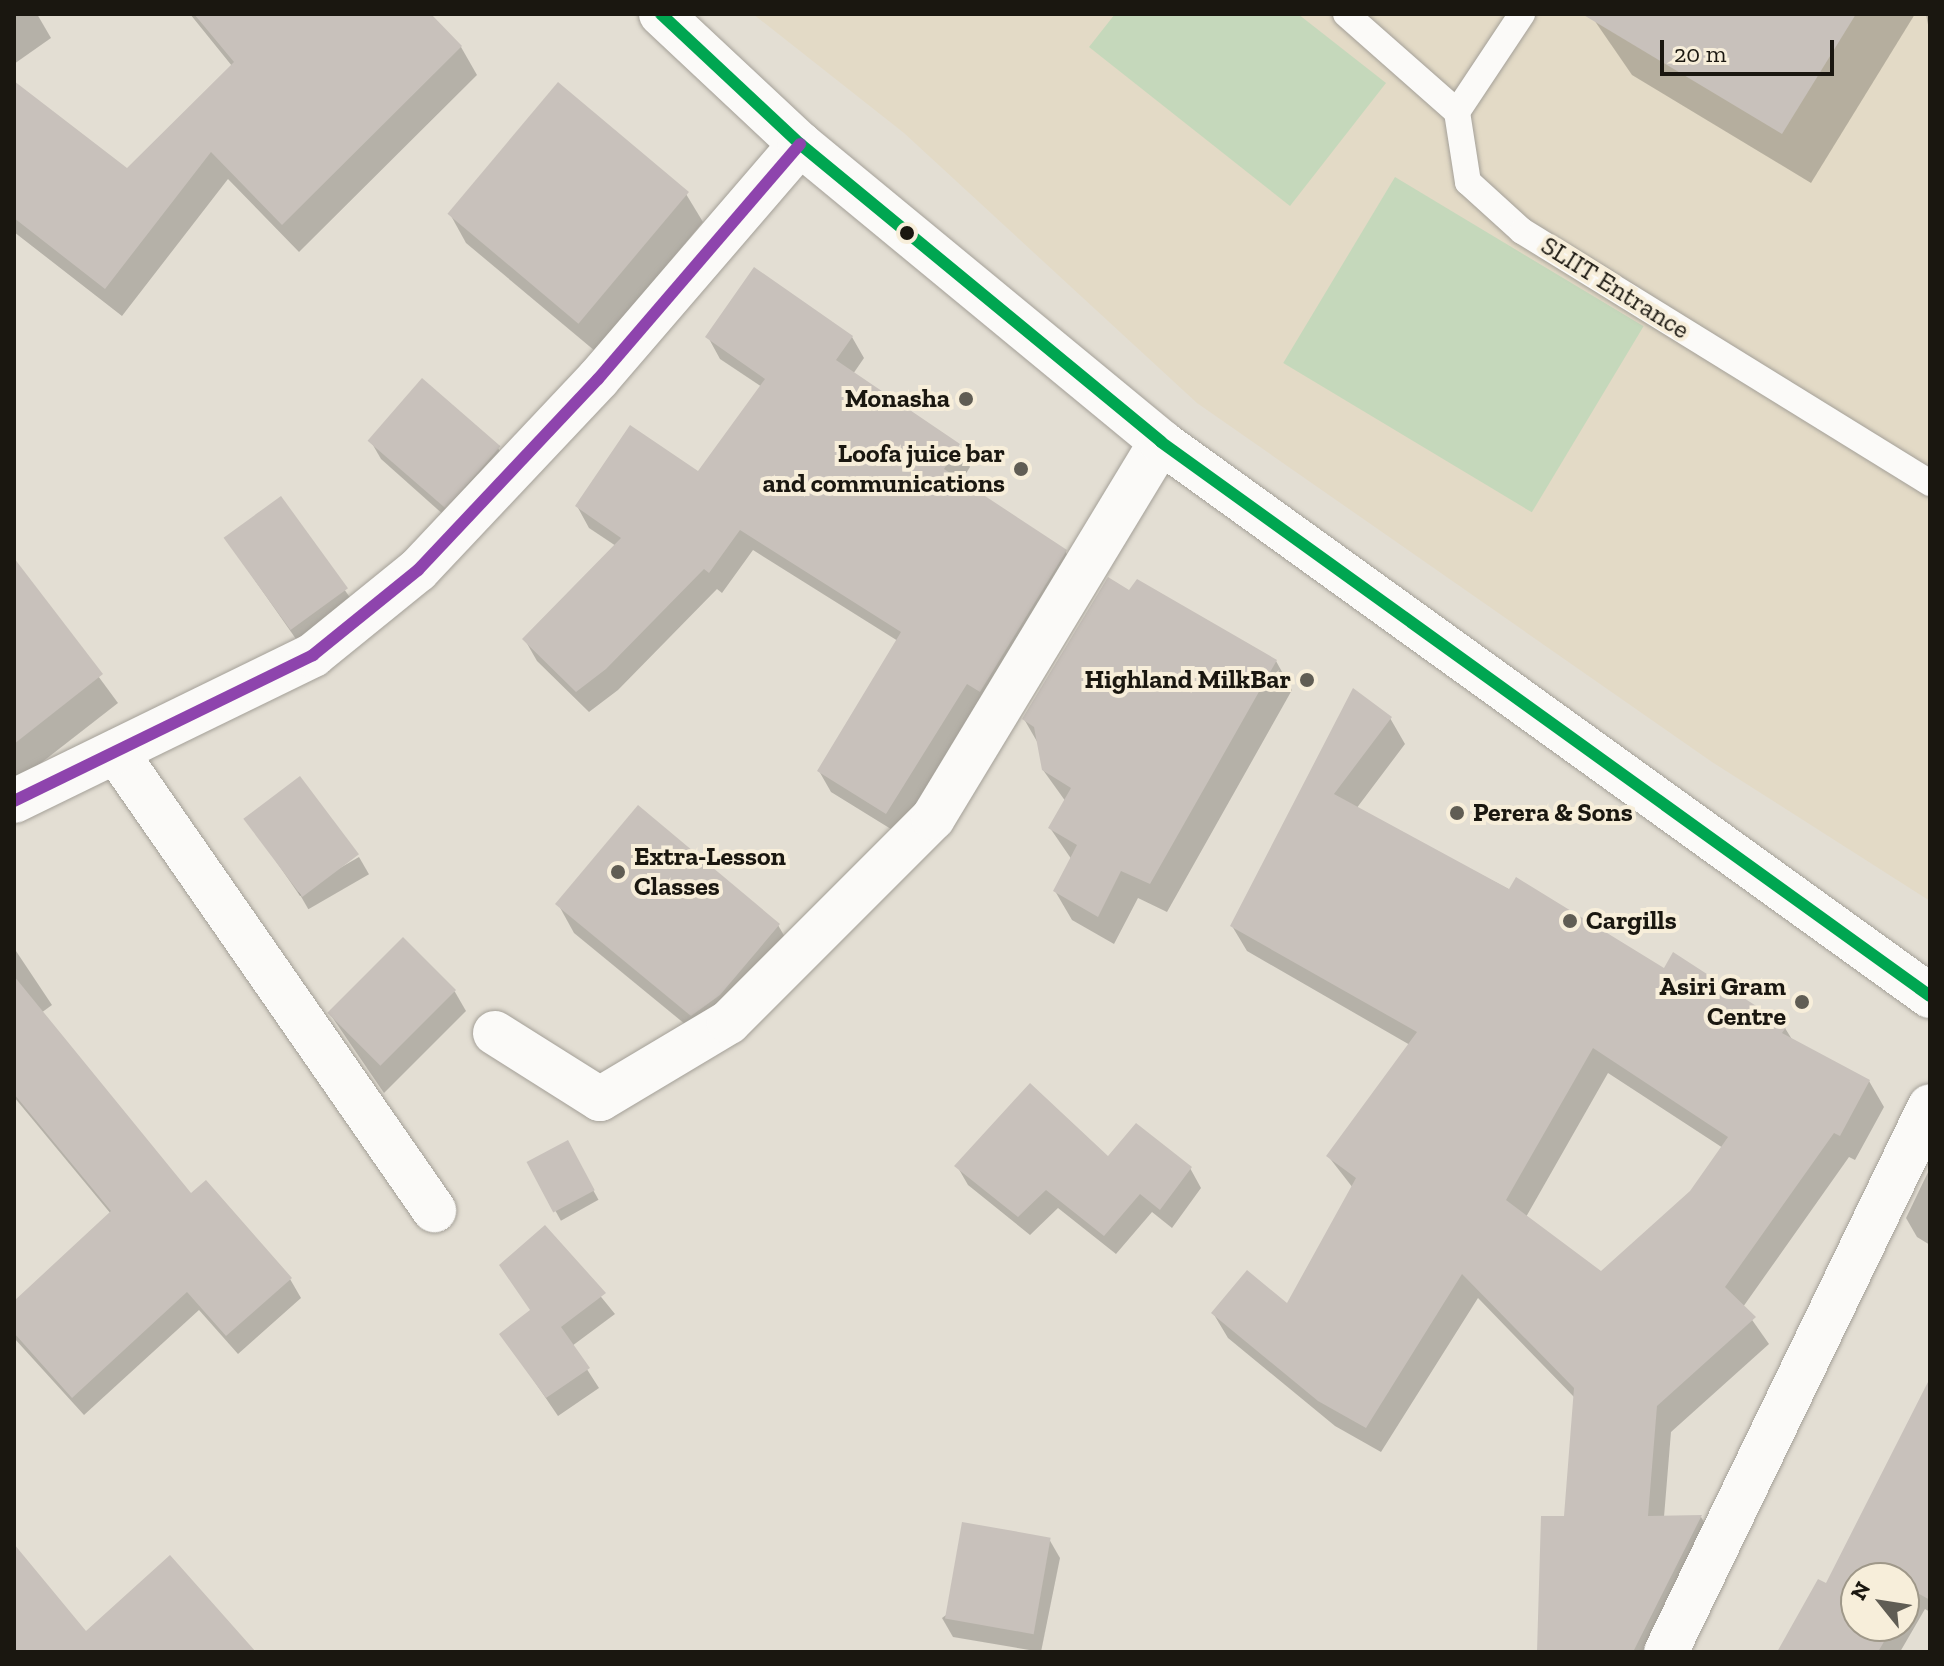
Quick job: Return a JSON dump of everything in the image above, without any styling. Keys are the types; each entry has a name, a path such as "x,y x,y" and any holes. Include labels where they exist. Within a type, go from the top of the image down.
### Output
{"street":[{"path":"661,14 800,144 1161,442 1930,996"},
{"path":"14,801 313,655 418,570 598,379 800,144"},
{"path":"495,1033 600,1099 729,1022 933,818 1161,442"},
{"path":"116,752 434,1210"},
{"path":"1666,1652 1930,1106"}],"lane":[{"path":"1346,14 1457,112 1522,14"},
{"name":"SLIIT Entrance","path":"1457,112 1468,182 1522,231 1930,483"}],"shaded area":[{"path":"753,14 1930,14 1930,901 1712,762 1197,403 904,133"}],"green space":[{"path":"1115,14 1298,14 1386,83 1290,206 1089,47"},
{"path":"1395,177 1644,326 1532,512 1283,363"}],"building":[{"path":"194,14 431,14 462,46 282,225 211,152 105,289 14,218 14,81 127,168 234,62"},
{"path":"1582,14 1856,14 1782,134"},
{"path":"558,82 689,192 578,324 447,214"},
{"path":"754,267 853,336 836,360 960,444 944,469 1067,550 980,692 967,684 886,814 817,771 901,632 740,530 709,573 704,569 606,669 576,692 522,639 621,538 575,506 630,425 698,471 765,379 705,337"},
{"path":"422,378 500,446 446,509 368,441"},
{"path":"281,496 348,588 291,630 224,538"},
{"path":"14,558 103,674 14,744"},
{"path":"1108,577 1129,590 1137,579 1277,660 1150,884 1121,871 1098,917 1053,891 1077,845 1048,828 1071,788 1042,770 1034,727 1022,719"},
{"path":"1353,688 1392,717 1334,794 1509,889 1516,877 1664,968 1673,952 1787,1026 1782,1033 1870,1080 1840,1136 1834,1133 1725,1287 1756,1317 1657,1406 1648,1516 1702,1515 1633,1652 1537,1652 1541,1516 1564,1516 1574,1388 1462,1274 1366,1428 1318,1401 1211,1313 1247,1270 1287,1303 1356,1178 1326,1156 1417,1032 1230,926","holes":["1593,1048 1728,1137 1690,1191 1601,1271 1506,1200"]},
{"path":"300,776 359,854 302,897 243,819"},
{"path":"638,805 780,924 720,995 691,1016 555,904"},
{"path":"403,937 456,990 380,1066 327,1013"},
{"path":"14,976 191,1193 206,1180 292,1278 226,1336 187,1292 72,1398 14,1333 14,1301 111,1211 14,1094"},
{"path":"1030,1083 1108,1156 1136,1123 1192,1167 1160,1210 1140,1194 1104,1236 1046,1190 1018,1217 954,1166"},
{"path":"568,1140 595,1190 553,1212 527,1162"},
{"path":"545,1225 606,1293 561,1327 590,1368 546,1398 499,1334 530,1310 499,1265"},
{"path":"1930,1378 1930,1600 1920,1594 1920,1562 1840,1562 1840,1642 1884,1642 1878,1652 1777,1652 1818,1579 1826,1583"},
{"path":"962,1522 1051,1538 1034,1634 945,1619"},
{"path":"14,1544 86,1631 170,1555 256,1652 14,1652"}],"transit line":[{"path":"661,14 800,144 1161,442 1930,996"},
{"path":"14,801 313,655 418,570 598,379 800,144"}],"place":[{"name":"Monasha","path":"966,399"},
{"name":"Loofa juice bar and communications","path":"1021,469"},
{"name":"Highland MilkBar","path":"1307,680"},
{"name":"Perera & Sons","path":"1457,813"},
{"name":"Extra-Lesson Classes","path":"618,872"},
{"name":"Cargills","path":"1570,921"},
{"name":"Asiri Gram Centre","path":"1802,1002"}]}
